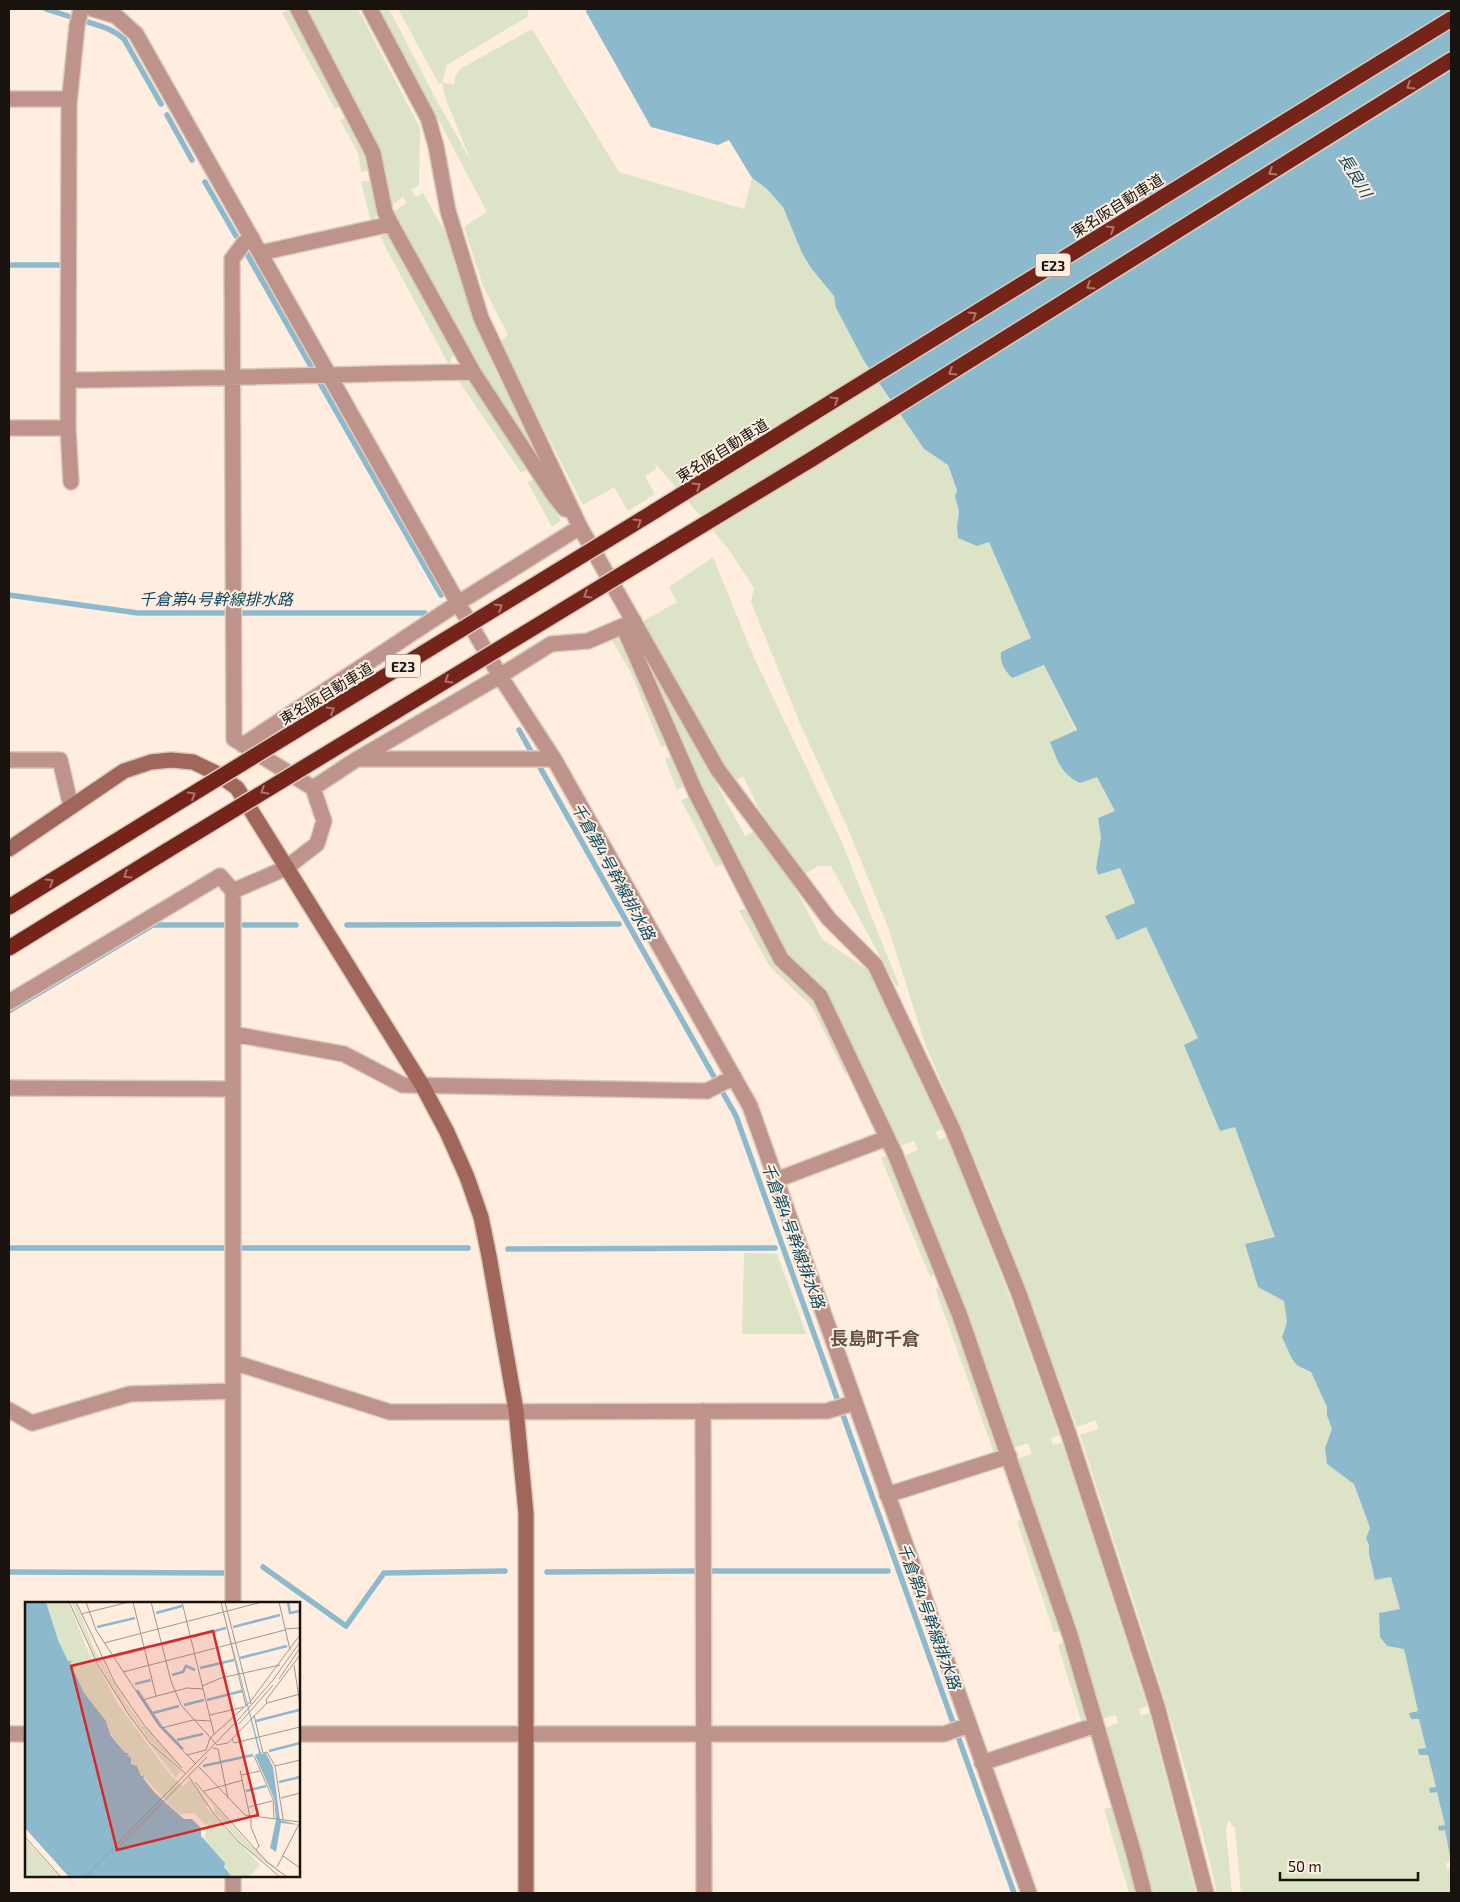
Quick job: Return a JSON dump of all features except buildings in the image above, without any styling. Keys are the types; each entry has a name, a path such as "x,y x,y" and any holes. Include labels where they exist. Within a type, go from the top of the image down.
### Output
{"highway":[{"name":"東名阪自動車道","path":"9,907 790,429 1451,19"},
{"name":"E23","path":"9,948 804,464 1451,60"}],"street":[{"path":"71,482 68,428 69,99 77,26 81,9"},
{"path":"93,9 116,16 136,34 549,760 724,1082 750,1106 851,1404 887,1495 959,1728 982,1763 1028,1893"},
{"path":"298,9 373,153 385,212 391,224 473,372 553,494 580,527"},
{"path":"370,9 428,118 436,146 448,211 481,318 628,624 696,793 781,958 820,996 887,1138 960,1316 1070,1635 1144,1893"},
{"path":"9,99 69,99"},
{"path":"260,253 391,224"},
{"path":"233,891 286,868 317,844 324,821 313,788 234,739 232,259 244,243 252,238"},
{"path":"68,380 232,379 329,374 473,372"},
{"path":"9,428 68,428"},
{"path":"243,745 458,603 580,527"},
{"path":"313,788 357,759 500,676 551,644 588,641 628,624"},
{"path":"628,624 718,770 828,919 875,964 953,1130 1018,1291 1069,1435 1156,1706 1206,1893"},
{"path":"357,759 549,760"},
{"path":"9,760 60,760 71,807"},
{"path":"9,848 124,771 151,762 171,760 193,762 216,773 237,788 422,1085 447,1132 464,1170 480,1217 489,1256 516,1410 526,1513 526,1893"},
{"path":"9,1002 220,876 233,891 233,1602"},
{"path":"233,1034 344,1054 403,1085 707,1091 724,1082"},
{"path":"9,1088 233,1089"},
{"path":"776,1180 887,1138"},
{"path":"233,1362 390,1412 516,1410 828,1411 851,1404"},
{"path":"9,1410 32,1424 130,1394 233,1391"},
{"path":"703,1411 704,1893"},
{"path":"887,1495 1009,1456"},
{"path":"982,1763 1096,1725"},
{"path":"300,1734 944,1734 959,1728"},
{"path":"9,1734 25,1734"},
{"path":"233,1877 233,1893"}],"green space":[{"path":"293,9 341,106 335,109 282,13"},
{"path":"302,9 358,9 420,128 419,185 411,190 416,197 423,193 445,232 469,303 495,370 557,489 467,351 393,212 407,203 403,197 390,206"},
{"path":"380,9 389,9 471,161 445,97 442,83 439,84 398,9 529,9 527,17 447,65 442,82 454,85 455,77 460,69 532,29 619,172 744,209 752,178 767,189 783,207 802,253 811,268 834,296 836,308 864,361 924,449 948,465 957,490 955,497 959,511 958,517 989,541 1032,638 1001,652 1012,678 1044,665 1115,811 1098,819 1101,838 1096,868 1098,875 1120,868 1135,904 1106,916 1117,940 1146,927 1198,1038 1184,1045 1195,1069 1235,1126 1276,1238 1245,1244 1258,1287 1284,1301 1287,1322 1283,1332 1298,1366 1311,1372 1327,1407 1327,1417 1332,1429 1325,1448 1327,1464 1355,1484 1370,1528 1366,1538 1375,1579 1391,1576 1400,1609 1379,1613 1380,1637 1387,1646 1404,1648 1418,1711 1409,1713 1419,1719 1426,1748 1418,1749 1428,1755 1436,1787 1429,1788 1430,1792 1437,1791 1445,1825 1438,1826 1439,1831 1445,1830 1451,1862 1446,1863 1447,1869 1451,1868 1451,1893 1241,1893 1235,1828 1228,1820 1226,1831 1232,1893 1217,1893 1188,1777 1171,1720 1080,1435 1098,1429 1096,1420 1077,1427 989,1193 925,1044 888,927 848,829 799,721 751,602 754,588 727,547 655,463 656,469 645,476 655,494 628,511 614,487 583,505 499,342 508,335 483,286 464,227 487,212"},
{"path":"349,116 372,169 361,172 358,153 340,120"},
{"path":"372,180 379,209 371,222 361,182"},
{"path":"390,232 455,350 449,365 380,237"},
{"path":"456,377 470,378 530,468 521,473"},
{"path":"536,477 550,498 561,521 552,527 528,483"},
{"path":"713,557 753,655 841,840 899,985 896,986 831,866 818,866 805,874 760,811 743,776 734,781 643,621 677,602 669,587"},
{"path":"620,633 667,740 666,745 661,747 631,673 612,640"},
{"path":"640,644 745,836 754,831 793,884 822,939 868,970 943,1129 935,1132 939,1140 947,1137 1009,1295 1059,1435 1051,1438 1053,1445 1062,1443 1147,1706 1139,1709 1141,1716 1149,1713 1196,1893 1149,1893 1103,1728 1118,1723 1116,1715 1100,1719 1016,1459 1032,1454 1028,1443 1013,1448 967,1313 903,1156 918,1150 914,1141 898,1147 825,994 785,955 701,795 638,645"},
{"path":"673,755 686,785 677,790 665,759"},
{"path":"691,796 726,863 716,867 681,800"},
{"path":"749,906 815,999 849,1071 845,1074 812,1007 770,967 739,911"},
{"path":"890,1154 939,1273 930,1277 881,1158"},
{"path":"744,1253 777,1254 806,1333 742,1334"},
{"path":"942,1286 1001,1448 998,1455 995,1456 935,1288"},
{"path":"1026,1518 1062,1630 1054,1633 1017,1521"},
{"path":"1063,1642 1067,1644 1090,1717 1083,1727 1058,1645"},
{"path":"1115,1807 1138,1893 1129,1893 1104,1809"}],"water":[{"name":"長良川","path":"587,9 1451,9 1451,1862 1445,1830 1439,1831 1438,1826 1445,1825 1437,1792 1430,1793 1429,1788 1436,1787 1428,1755 1419,1755 1418,1749 1426,1748 1419,1719 1411,1719 1409,1713 1418,1711 1404,1649 1387,1646 1380,1637 1379,1613 1400,1609 1391,1577 1375,1580 1366,1538 1370,1528 1354,1484 1327,1464 1325,1448 1332,1429 1327,1416 1327,1407 1311,1372 1298,1366 1292,1359 1282,1337 1287,1322 1284,1301 1258,1287 1245,1244 1275,1237 1235,1127 1220,1131 1184,1045 1198,1038 1146,927 1117,940 1105,916 1135,903 1120,868 1098,875 1096,868 1101,838 1098,818 1115,811 1097,777 1080,783 1064,771 1058,761 1050,742 1077,730 1044,665 1012,678 1005,669 1001,659 1001,652 1031,638 989,542 977,546 958,538 959,511 955,497 957,490 948,465 924,449 864,361 836,308 834,296 811,268 802,253 783,207 767,189 752,178 729,140 718,145 651,127 586,12"}],"waterway":[{"path":"46,9 71,17"},
{"path":"88,22 111,30 124,39 161,104"},
{"path":"167,115 192,160"},
{"path":"205,182 236,236"},
{"path":"247,254 313,370"},
{"path":"9,265 60,265"},
{"path":"320,383 441,595"},
{"name":"千倉第4号幹線排水路","path":"9,595 138,613 425,613"},
{"name":"千倉第4号幹線排水路","path":"519,730 736,1116 1014,1893"},
{"path":"347,925 619,924"},
{"path":"9,1011 153,925 223,925"},
{"path":"244,925 296,925"},
{"path":"9,1248 224,1248"},
{"path":"242,1248 468,1248"},
{"path":"508,1249 775,1248"},
{"path":"263,1567 346,1626 384,1573 505,1571"},
{"path":"547,1572 696,1571"},
{"path":"712,1571 888,1571"},
{"path":"9,1572 223,1573"}],"district":[{"name":"長島町千倉","path":"875,1338"}]}
